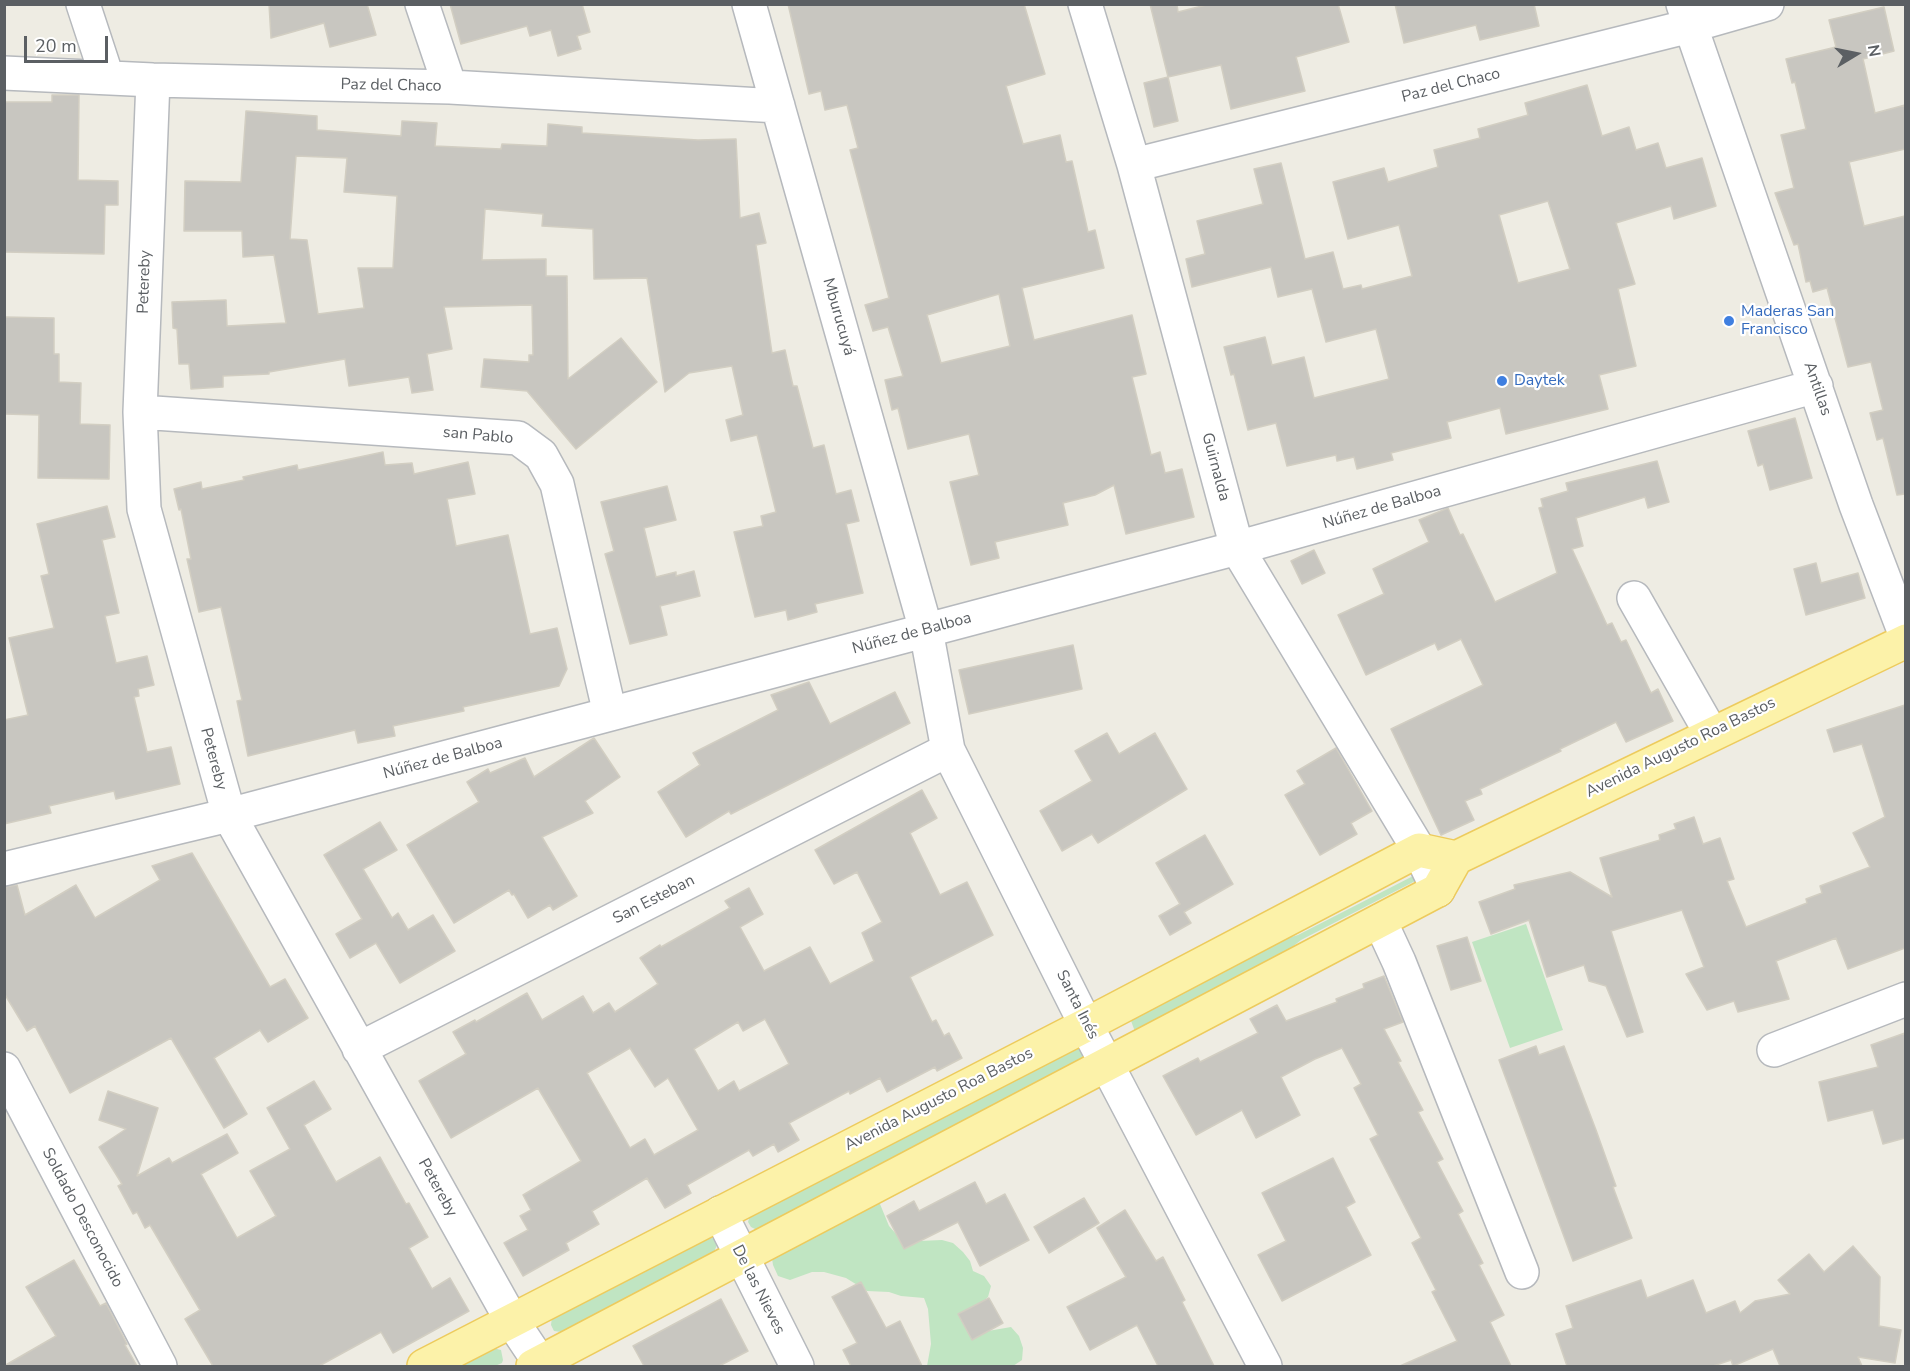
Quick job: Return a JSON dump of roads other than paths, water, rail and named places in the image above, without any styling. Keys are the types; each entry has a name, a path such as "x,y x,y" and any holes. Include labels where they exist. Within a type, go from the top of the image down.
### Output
{"main road":[{"name":"Avenida Augusto Roa Bastos","path":"1456,858 1905,638"},
{"name":"Avenida Augusto Roa Bastos","path":"424,1366 1086,1025 1419,850"},
{"path":"537,1365 1438,890 1456,858 1419,850"}],"street":[{"path":"83,4 107,78"},
{"path":"422,4 450,87"},
{"name":"Mburucuyá","path":"749,4 926,630"},
{"name":"Guirnalda","path":"1085,4 1134,165 1237,548 1419,850 1438,890"},
{"name":"Paz del Chaco","path":"1134,165 1687,15 1767,4"},
{"name":"Antillas","path":"1687,15 1856,505 1905,638"},
{"name":"Paz del Chaco","path":"4,73 153,80 450,87 778,106"},
{"name":"Petereby","path":"153,80 140,412 144,509 229,815 537,1365"},
{"name":"Núñez de Balboa","path":"4,869 229,815 1237,548 1816,386"},
{"name":"san Pablo","path":"140,412 518,438 541,455 557,484 610,714"},
{"path":"1634,598 1711,733"},
{"name":"Santa Inés","path":"926,630 948,750 1086,1025 1265,1366"},
{"name":"San Esteban","path":"359,1049 948,750"},
{"path":"1380,921 1399,962 1522,1272"},
{"path":"1774,1050 1905,999"},
{"name":"Soldado Desconocido","path":"4,1069 160,1366"},
{"name":"De las Nieves","path":"720,1213 797,1366"}],"place":[{"name":"Maderas San Francisco","path":"1729,321"},
{"name":"Daytek","path":"1502,381"}]}
